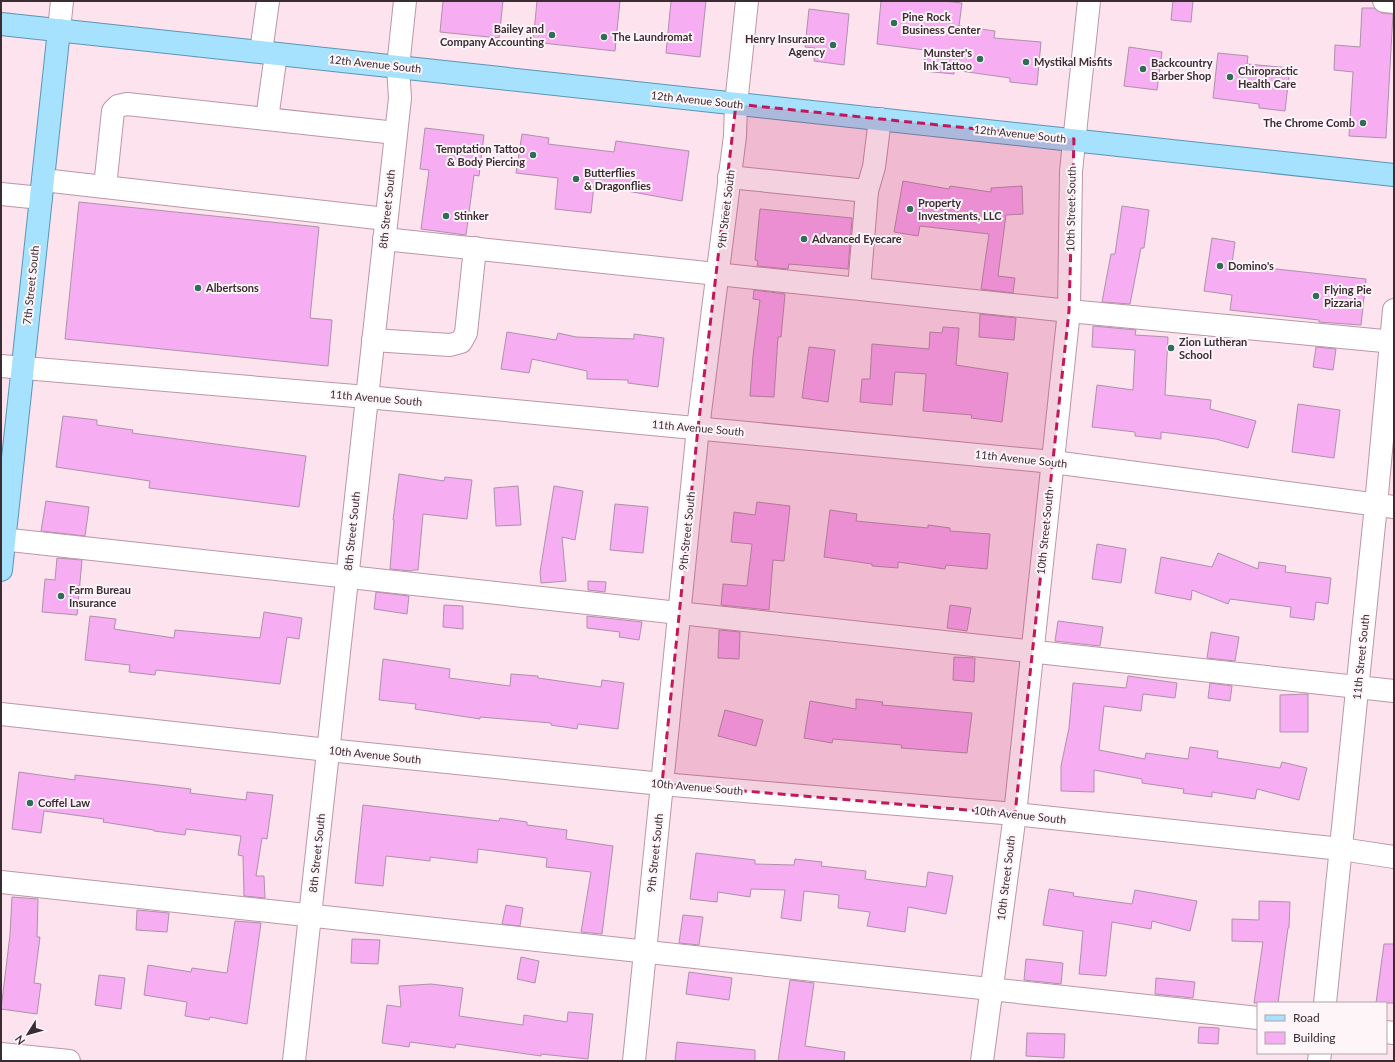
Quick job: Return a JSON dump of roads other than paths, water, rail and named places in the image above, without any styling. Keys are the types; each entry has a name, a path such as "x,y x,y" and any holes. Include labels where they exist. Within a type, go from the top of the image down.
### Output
{"main road":[{"name":"12th Avenue South","path":"1,24 736,104 1074,139 1394,175"},
{"name":"7th Street South","path":"1,570 3,539 59,30"}],"street":[{"name":"7th Street South","path":"59,30 62,1"},
{"path":"267,119 268,1"},
{"name":"8th Street South","path":"294,1061 400,98 398,67 405,1"},
{"name":"9th Street South","path":"634,1061 698,428 735,136 736,104 747,1"},
{"name":"10th Street South","path":"982,1061 1015,814 1069,311 1071,172 1089,1"},
{"path":"1384,1 1394,2"},
{"path":"105,187 113,111 118,106 127,104 396,133"},
{"path":"859,288 867,191 874,167 880,119"},
{"path":"730,177 867,191"},
{"path":"1,194 42,189 105,187 385,229 475,248 1069,311 1393,342"},
{"path":"373,340 450,345 461,342 466,333 475,248"},
{"name":"11th Street South","path":"1325,1002 1358,687 1385,506 1394,310"},
{"name":"11th Avenue South","path":"1,366 367,397 1052,462 1385,506"},
{"path":"3,539 1394,691"},
{"name":"10th Avenue South","path":"1,714 328,750 662,784 1015,814 1341,849 1394,857"},
{"path":"1,882 1257,1018"},
{"path":"1,1054 70,1061"}],"place":[{"name":"Pine Rock Business Center","path":"894,23"},
{"name":"Bailey and Company Accounting","path":"552,35"},
{"name":"The Laundromat","path":"604,37"},
{"name":"Henry Insurance Agency","path":"833,45"},
{"name":"Munster's Ink Tattoo","path":"980,59"},
{"name":"Mystikal Misfits","path":"1026,62"},
{"name":"Backcountry Barber Shop","path":"1143,69"},
{"name":"Chiropractic Health Care","path":"1230,77"},
{"name":"The Chrome Comb","path":"1363,123"},
{"name":"Temptation Tattoo & Body Piercing","path":"533,155"},
{"name":"Butterflies & Dragonflies","path":"576,179"},
{"name":"Property Investments, LLC","path":"910,209"},
{"name":"Stinker","path":"446,216"},
{"name":"Advanced Eyecare","path":"804,239"},
{"name":"Domino's","path":"1220,266"},
{"name":"Albertsons","path":"198,288"},
{"name":"Flying Pie Pizzaria","path":"1316,296"},
{"name":"Zion Lutheran School","path":"1171,348"},
{"name":"Farm Bureau Insurance","path":"61,596"},
{"name":"Coffel Law","path":"30,803"}]}
